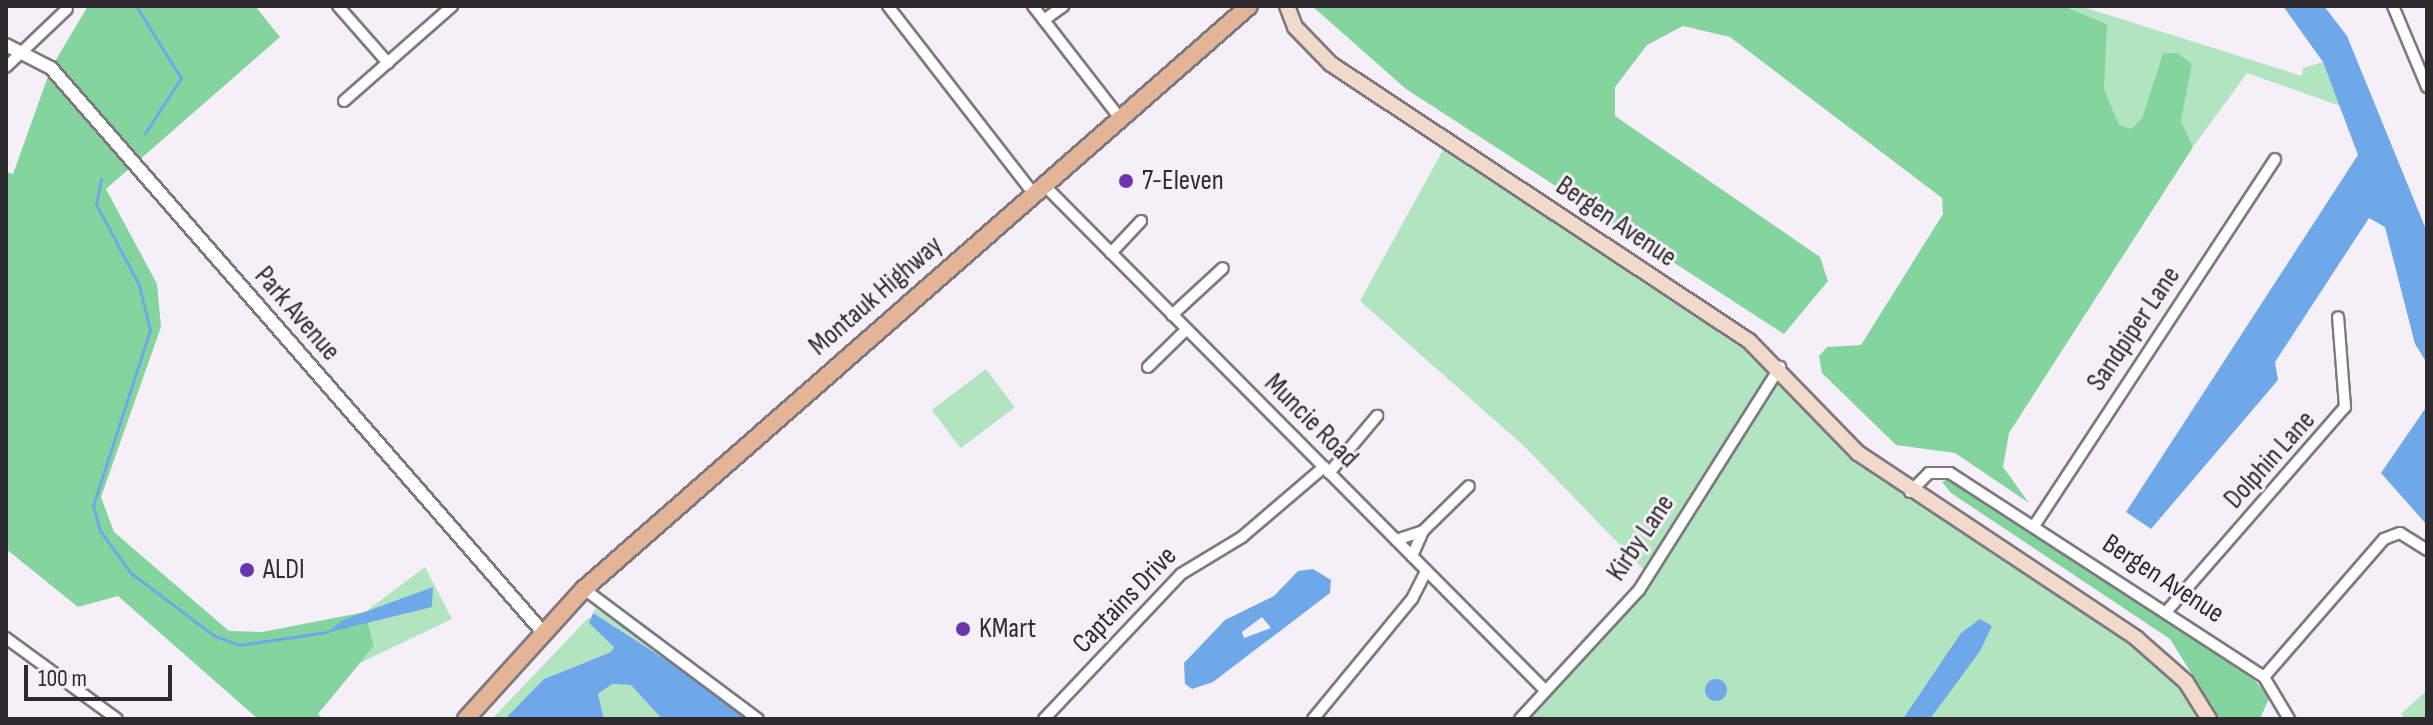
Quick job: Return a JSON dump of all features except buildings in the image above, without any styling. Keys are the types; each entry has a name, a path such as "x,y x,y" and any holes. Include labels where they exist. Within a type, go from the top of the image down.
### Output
{"main road":[{"name":"Montauk Highway","path":"466,719 540,629 1249,6"},
{"name":"Bergen Avenue","path":"1287,6 1295,27 1331,64 1780,367 1850,445 1910,492 2136,638 2186,682 2209,719"}],"street":[{"path":"338,6 388,63"},
{"path":"344,101 452,6"},
{"name":"Muncie Road","path":"888,6 1038,189 1111,253 1546,691"},
{"path":"1033,6 1120,118"},
{"path":"1044,20 1063,6"},
{"path":"2393,6 2427,86"},
{"path":"6,67 67,9"},
{"name":"Park Avenue","path":"6,45 51,68 540,629"},
{"name":"Sandpiper Lane","path":"2034,526 2275,159"},
{"path":"1111,253 1141,221"},
{"path":"1172,315 1223,268"},
{"name":"Dolphin Lane","path":"2167,611 2345,407 2338,317"},
{"path":"1148,367 1187,329"},
{"name":"Kirby Lane","path":"1520,719 1639,590 1780,367"},
{"name":"Captains Drive","path":"1044,719 1181,574 1242,537 1327,470 1377,416"},
{"name":"Bergen Avenue","path":"1910,492 1940,469 2167,611 2264,677 2289,719"},
{"path":"1412,556 1423,531 1469,486"},
{"path":"1396,540 1423,531"},
{"path":"2264,677 2384,539 2400,533 2427,550"},
{"path":"1313,719 1412,599 1426,571"},
{"path":"584,589 668,648 758,719"},
{"path":"6,638 117,719"}],"green space":[{"path":"88,6 255,6 280,37 106,189 157,284 161,327 101,497 114,532 229,631 262,632 365,612 374,646 318,714 323,719 258,719 118,596 78,607 6,549 6,172 13,174 51,68"},
{"path":"1312,6 2063,6 2107,24 2104,89 2119,125 2131,129 2142,118 2163,53 2177,53 2192,64 2181,121 2193,147 2009,433 2003,467 2029,503 1955,453 1896,445 1822,373 1819,356 1827,347 1861,345 1943,214 1942,198 1730,37 1683,26 1647,45 1615,87 1615,116 1820,257 1828,281 1784,334 1406,89"},
{"path":"2048,6 2080,6 2302,76 2303,68 2323,62 2340,106 2247,73 2193,147 2181,121 2192,64 2163,53 2142,118 2131,129 2102,131"},
{"path":"1449,139 1749,341 1832,428 2155,654 2209,719 1520,719 1648,574 1525,447 1360,301"},
{"path":"986,369 1015,407 961,448 932,410"},
{"path":"1949,478 2243,669 2270,696 2260,719 2220,719 2170,639 1951,493 1942,482"},
{"path":"425,567 452,619 360,663 374,646 365,612"},
{"path":"595,608 735,699 755,719 593,613"},
{"path":"589,617 615,647 611,652 544,679 510,716 492,719"},
{"path":"612,684 631,685 662,719 604,719 598,694"},
{"path":"2427,690 2427,719 2406,719 2401,714"}],"water":[{"path":"2283,6 2324,6 2347,36 2427,232 2427,363 2415,344 2385,227 2369,218 2275,362 2278,380 2151,529 2126,512 2358,155 2323,62"},
{"path":"2427,406 2427,525 2381,473"},
{"path":"1313,569 1331,580 1330,593 1213,682 1192,689 1185,684 1184,663 1225,620 1274,596 1298,571","holes":["1262,617 1271,628 1244,638 1242,632"]},
{"path":"433,587 432,607 326,633 343,620"},
{"path":"593,613 694,678 747,719 662,719 631,685 612,684 598,694 604,719 505,719 544,679 611,652 614,647 589,623"},
{"path":"1980,619 1992,626 1980,651 1930,719 1903,719 1961,633"},
{"path":"1712,679 1720,679 1727,690 1720,701 1712,701 1705,694 1705,686"}],"waterway":[{"path":"136,6 181,78 145,133"},
{"path":"101,179 96,204 139,285 150,330 93,505 100,531 131,573 213,635 239,645 327,632"}],"place":[{"name":"7-Eleven","path":"1126,181"},
{"name":"ALDI","path":"247,570"},
{"name":"KMart","path":"963,629"}]}
